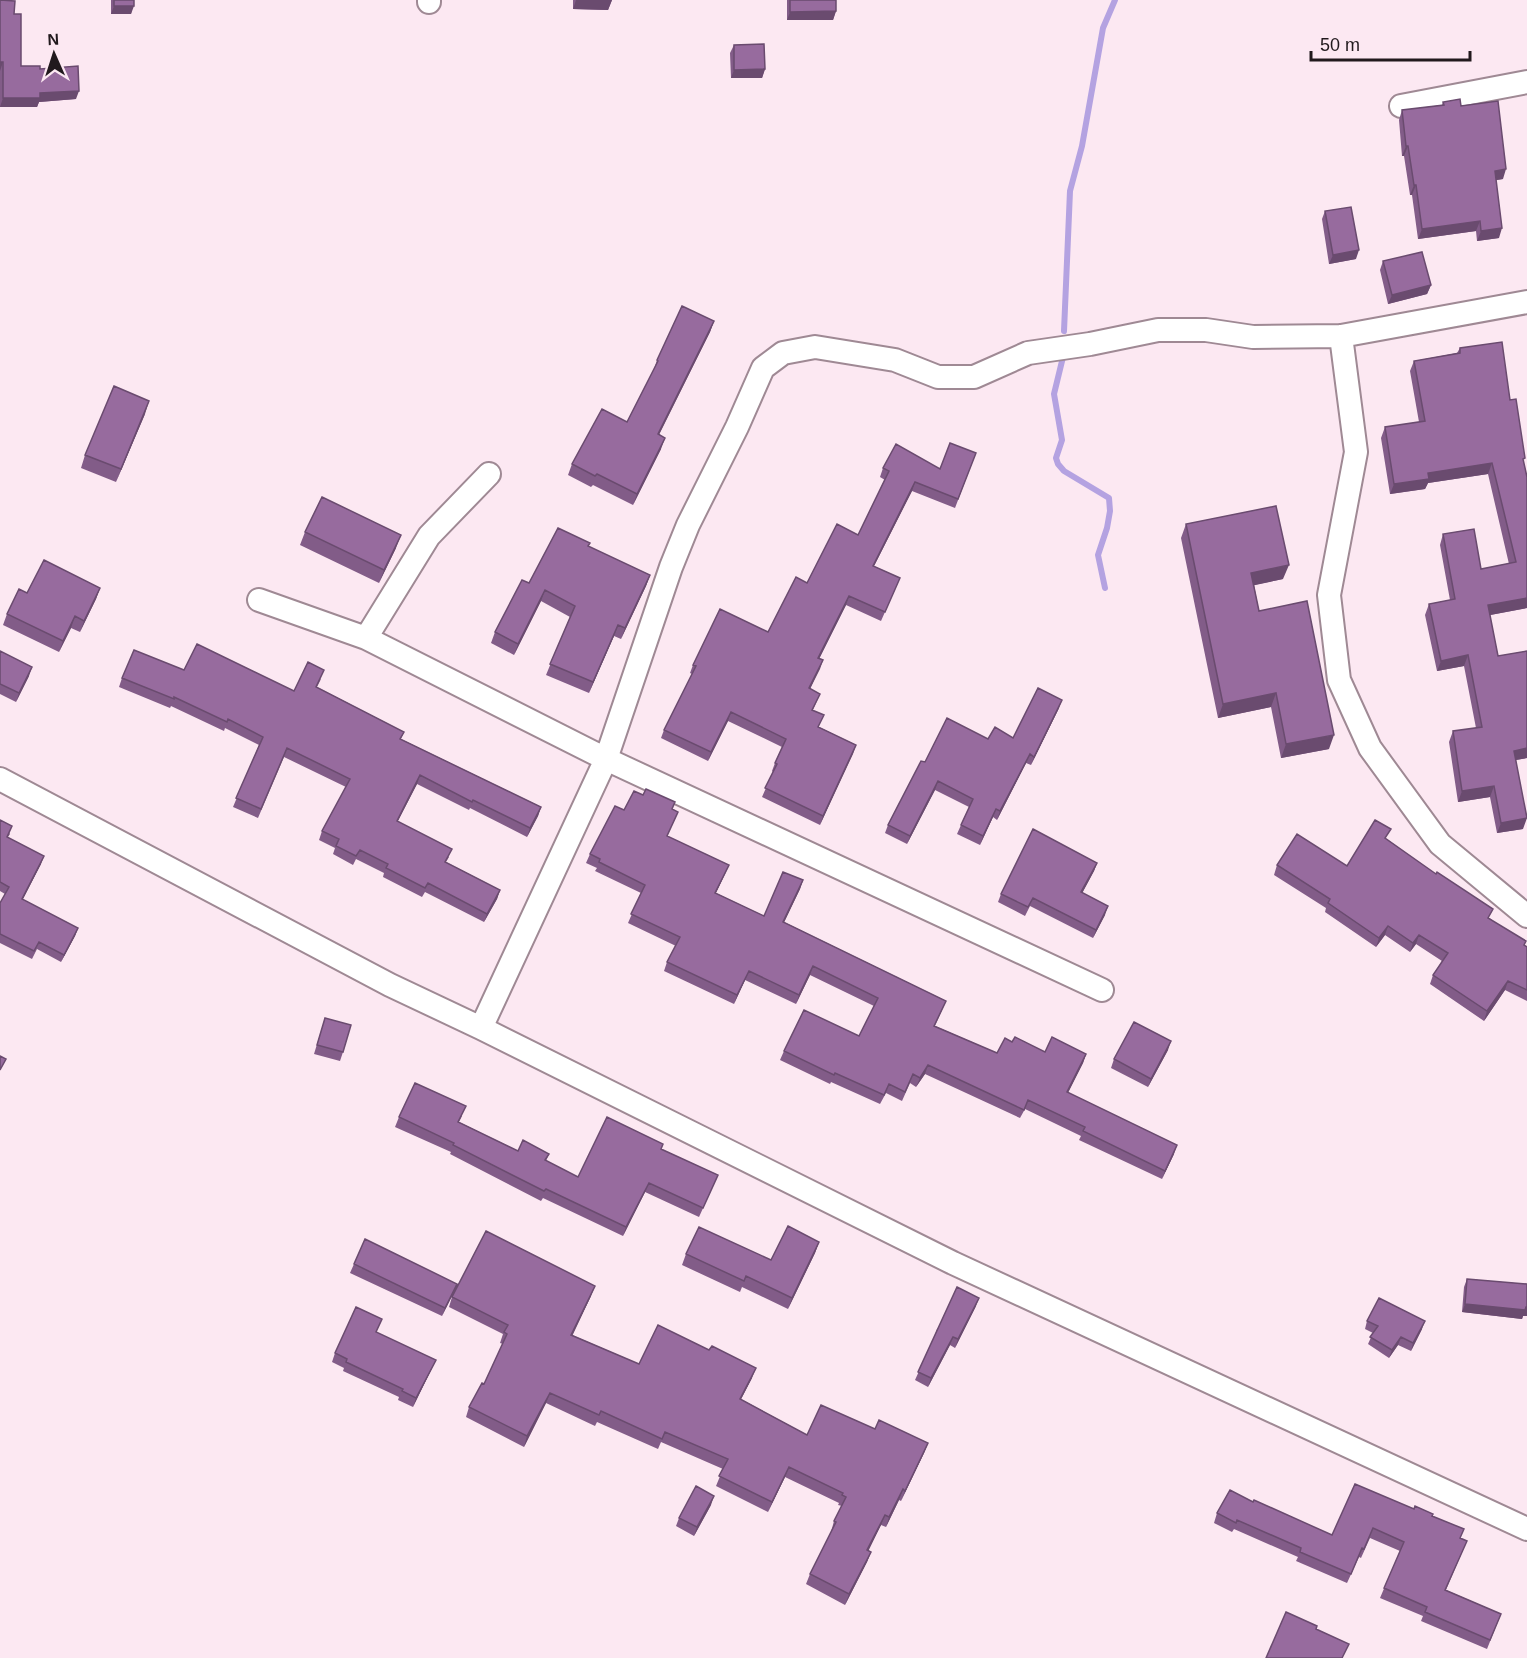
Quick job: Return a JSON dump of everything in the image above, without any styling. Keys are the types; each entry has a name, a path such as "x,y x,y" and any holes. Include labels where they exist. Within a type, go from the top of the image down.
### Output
{"street":[{"path":"1401,106 1527,82"},
{"path":"480,1028 606,759 671,567 688,525 763,369 783,353 814,347 895,360 938,377 974,377 1028,353 1090,344 1158,330 1206,330 1253,337 1341,336 1527,302"},
{"path":"1341,336 1356,452 1329,595 1339,680 1370,748 1440,844 1527,916"},
{"path":"366,638 429,536 489,474"},
{"path":"259,600 366,638 606,759 1102,990"},
{"path":"0,779 390,985 953,1263 1527,1529"}],"building":[{"path":"0,0 15,1 14,14 21,14 21,66 40,66 40,69 78,66 79,91 40,93 40,98 3,98 3,62 0,62"},
{"path":"114,0 134,0 134,6 114,6"},
{"path":"790,0 836,0 836,11 790,12"},
{"path":"764,44 765,69 734,70 734,45"},
{"path":"1460,99 1461,106 1498,101 1506,169 1495,171 1502,228 1481,231 1480,221 1422,229 1416,185 1414,185 1408,146 1406,146 1402,110 1444,105 1443,102"},
{"path":"1351,207 1359,250 1333,255 1325,211"},
{"path":"1422,252 1431,285 1392,295 1383,261"},
{"path":"682,306 714,321 658,434 665,438 637,494 572,464 602,409 627,422 658,361"},
{"path":"1502,342 1510,400 1516,399 1527,477 1527,598 1488,605 1498,656 1527,651 1527,748 1514,751 1527,818 1501,823 1494,786 1462,791 1453,731 1482,727 1468,655 1441,661 1429,604 1455,599 1443,534 1474,529 1481,569 1516,562 1492,463 1428,473 1429,479 1394,484 1385,427 1425,421 1414,361 1460,353 1460,348"},
{"path":"114,386 149,401 121,469 85,455"},
{"path":"950,443 976,453 958,499 915,482 873,566 900,578 885,612 849,596 818,658 823,660 809,688 820,694 812,710 824,715 818,727 856,745 823,816 765,788 786,739 731,712 711,752 664,730 696,666 693,665 720,609 768,632 796,577 807,583 837,524 858,535 889,471 883,468 896,444 940,469"},
{"path":"322,497 401,535 384,570 305,532"},
{"path":"1276,506 1289,565 1251,573 1259,611 1307,601 1334,735 1286,744 1276,693 1223,704 1186,524"},
{"path":"558,528 590,543 588,546 650,575 625,628 618,625 593,682 550,664 575,606 545,590 518,644 495,632 522,580 529,583"},
{"path":"44,560 100,588 84,621 75,616 63,641 7,614 19,589 27,593"},
{"path":"197,644 294,691 308,662 324,670 316,687 404,732 400,739 541,807 530,828 420,775 397,821 452,849 445,862 500,890 487,914 428,883 425,888 386,868 388,864 360,850 356,856 336,846 339,839 322,831 350,779 287,748 261,809 236,798 263,737 228,719 227,722 174,697 174,699 122,678 134,650 184,670"},
{"path":"0,651 32,667 19,693 0,684"},
{"path":"1038,688 1062,700 1034,757 1030,754 1000,811 996,809 983,836 961,825 973,799 938,781 910,836 888,825 921,761 925,762 947,718 988,739 995,727 1013,738"},
{"path":"646,789 675,802 672,809 678,812 667,836 729,865 715,893 764,916 783,872 803,880 783,922 946,1001 934,1026 997,1053 1005,1038 1012,1042 1015,1037 1045,1052 1052,1037 1086,1054 1067,1092 1177,1145 1165,1171 1083,1131 1085,1127 1028,1100 1024,1110 928,1065 920,1078 913,1074 905,1092 889,1084 884,1095 835,1073 834,1075 784,1051 804,1010 859,1036 878,998 813,966 799,995 749,971 737,995 667,962 680,937 631,914 645,885 599,862 600,859 590,854 615,806 624,810 634,791 643,795"},
{"path":"0,820 12,826 7,837 44,856 22,899 78,928 64,955 39,942 34,951 0,934 0,903 9,887 0,882"},
{"path":"1375,820 1391,829 1385,838 1436,874 1437,872 1493,909 1488,918 1526,941 1524,945 1527,947 1527,990 1508,981 1487,1011 1433,975 1448,953 1419,935 1413,943 1388,926 1379,938 1328,903 1330,899 1277,865 1297,834 1347,866"},
{"path":"1033,829 1097,863 1081,892 1108,906 1096,930 1033,898 1028,907 1001,894"},
{"path":"325,1018 351,1025 343,1052 317,1045"},
{"path":"1134,1022 1171,1041 1151,1079 1114,1059"},
{"path":"0,1056 6,1059 0,1070"},
{"path":"415,1083 466,1106 458,1122 518,1151 523,1140 549,1154 545,1160 578,1177 607,1117 663,1144 661,1149 718,1175 703,1208 649,1183 626,1227 546,1189 544,1191 453,1145 454,1143 399,1117"},
{"path":"788,1226 819,1242 792,1298 746,1276 744,1281 686,1254 699,1227 771,1260"},
{"path":"486,1231 595,1286 571,1335 639,1364 658,1325 709,1350 712,1346 756,1368 740,1399 807,1435 821,1405 875,1429 879,1420 928,1443 905,1491 903,1489 889,1517 885,1515 867,1550 871,1552 849,1594 810,1574 836,1522 834,1521 846,1497 842,1495 843,1493 789,1467 772,1502 719,1476 728,1459 665,1432 662,1439 601,1411 599,1415 550,1393 527,1436 469,1407 482,1383 484,1384 507,1334 504,1332 508,1325 452,1297"},
{"path":"365,1239 457,1284 445,1308 354,1264"},
{"path":"1467,1279 1527,1284 1527,1307 1525,1310 1465,1304"},
{"path":"957,1287 979,1298 958,1339 953,1337 931,1378 918,1372"},
{"path":"1379,1298 1425,1321 1413,1343 1401,1337 1392,1350 1370,1337 1378,1326 1367,1321"},
{"path":"356,1307 382,1319 376,1332 436,1360 416,1398 402,1391 403,1389 346,1362 347,1359 335,1353"},
{"path":"1355,1484 1414,1509 1415,1506 1433,1514 1432,1516 1464,1529 1460,1538 1467,1541 1445,1590 1501,1614 1490,1640 1425,1612 1427,1607 1384,1588 1404,1542 1373,1528 1351,1574 1300,1552 1301,1548 1237,1520 1236,1523 1217,1513 1230,1490 1332,1535"},
{"path":"696,1486 714,1496 697,1527 679,1518"},
{"path":"1286,1612 1349,1644 1342,1658 1266,1658"}],"waterway":[{"path":"1064,331 1070,191 1082,146 1103,28 1115,0"},
{"path":"1063,357 1054,394 1062,440 1056,458 1064,471 1109,498 1110,511 1107,528 1098,555 1105,588"}]}
